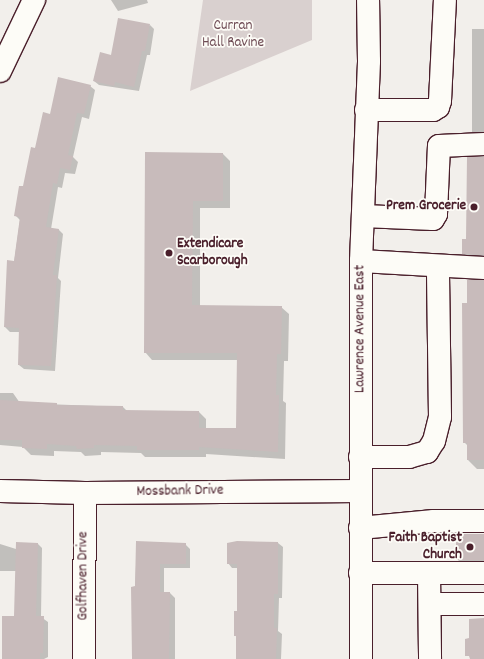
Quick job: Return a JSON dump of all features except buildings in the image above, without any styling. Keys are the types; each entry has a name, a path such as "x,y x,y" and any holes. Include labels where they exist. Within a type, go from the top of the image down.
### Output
{"main road":[{"path":"0,71 34,0"},
{"name":"Lawrence Avenue East","path":"361,659 361,261 368,0"},
{"path":"366,110 433,110 438,107 440,101 445,0"},
{"path":"363,216 433,219 436,214 439,146 484,144"},
{"path":"361,261 438,267 484,268"},
{"path":"360,457 409,457 427,452 434,441 440,417 438,267"},
{"name":"Mossbank Drive","path":"0,491 85,493 360,491"},
{"name":"Golfhaven Drive","path":"84,659 85,493"},
{"path":"360,528 434,521 484,521"},
{"path":"360,573 484,573"},
{"path":"430,573 430,659"},
{"path":"430,604 484,604"}],"green space":[{"name":"Curran Hall Ravine","path":"203,0 312,0 312,40 190,91"}],"place":[{"name":"Prem Grocerie","path":"474,207"},
{"name":"Extendicare Scarborough","path":"169,253"},
{"name":"Faith Baptist Church","path":"470,547"}]}
